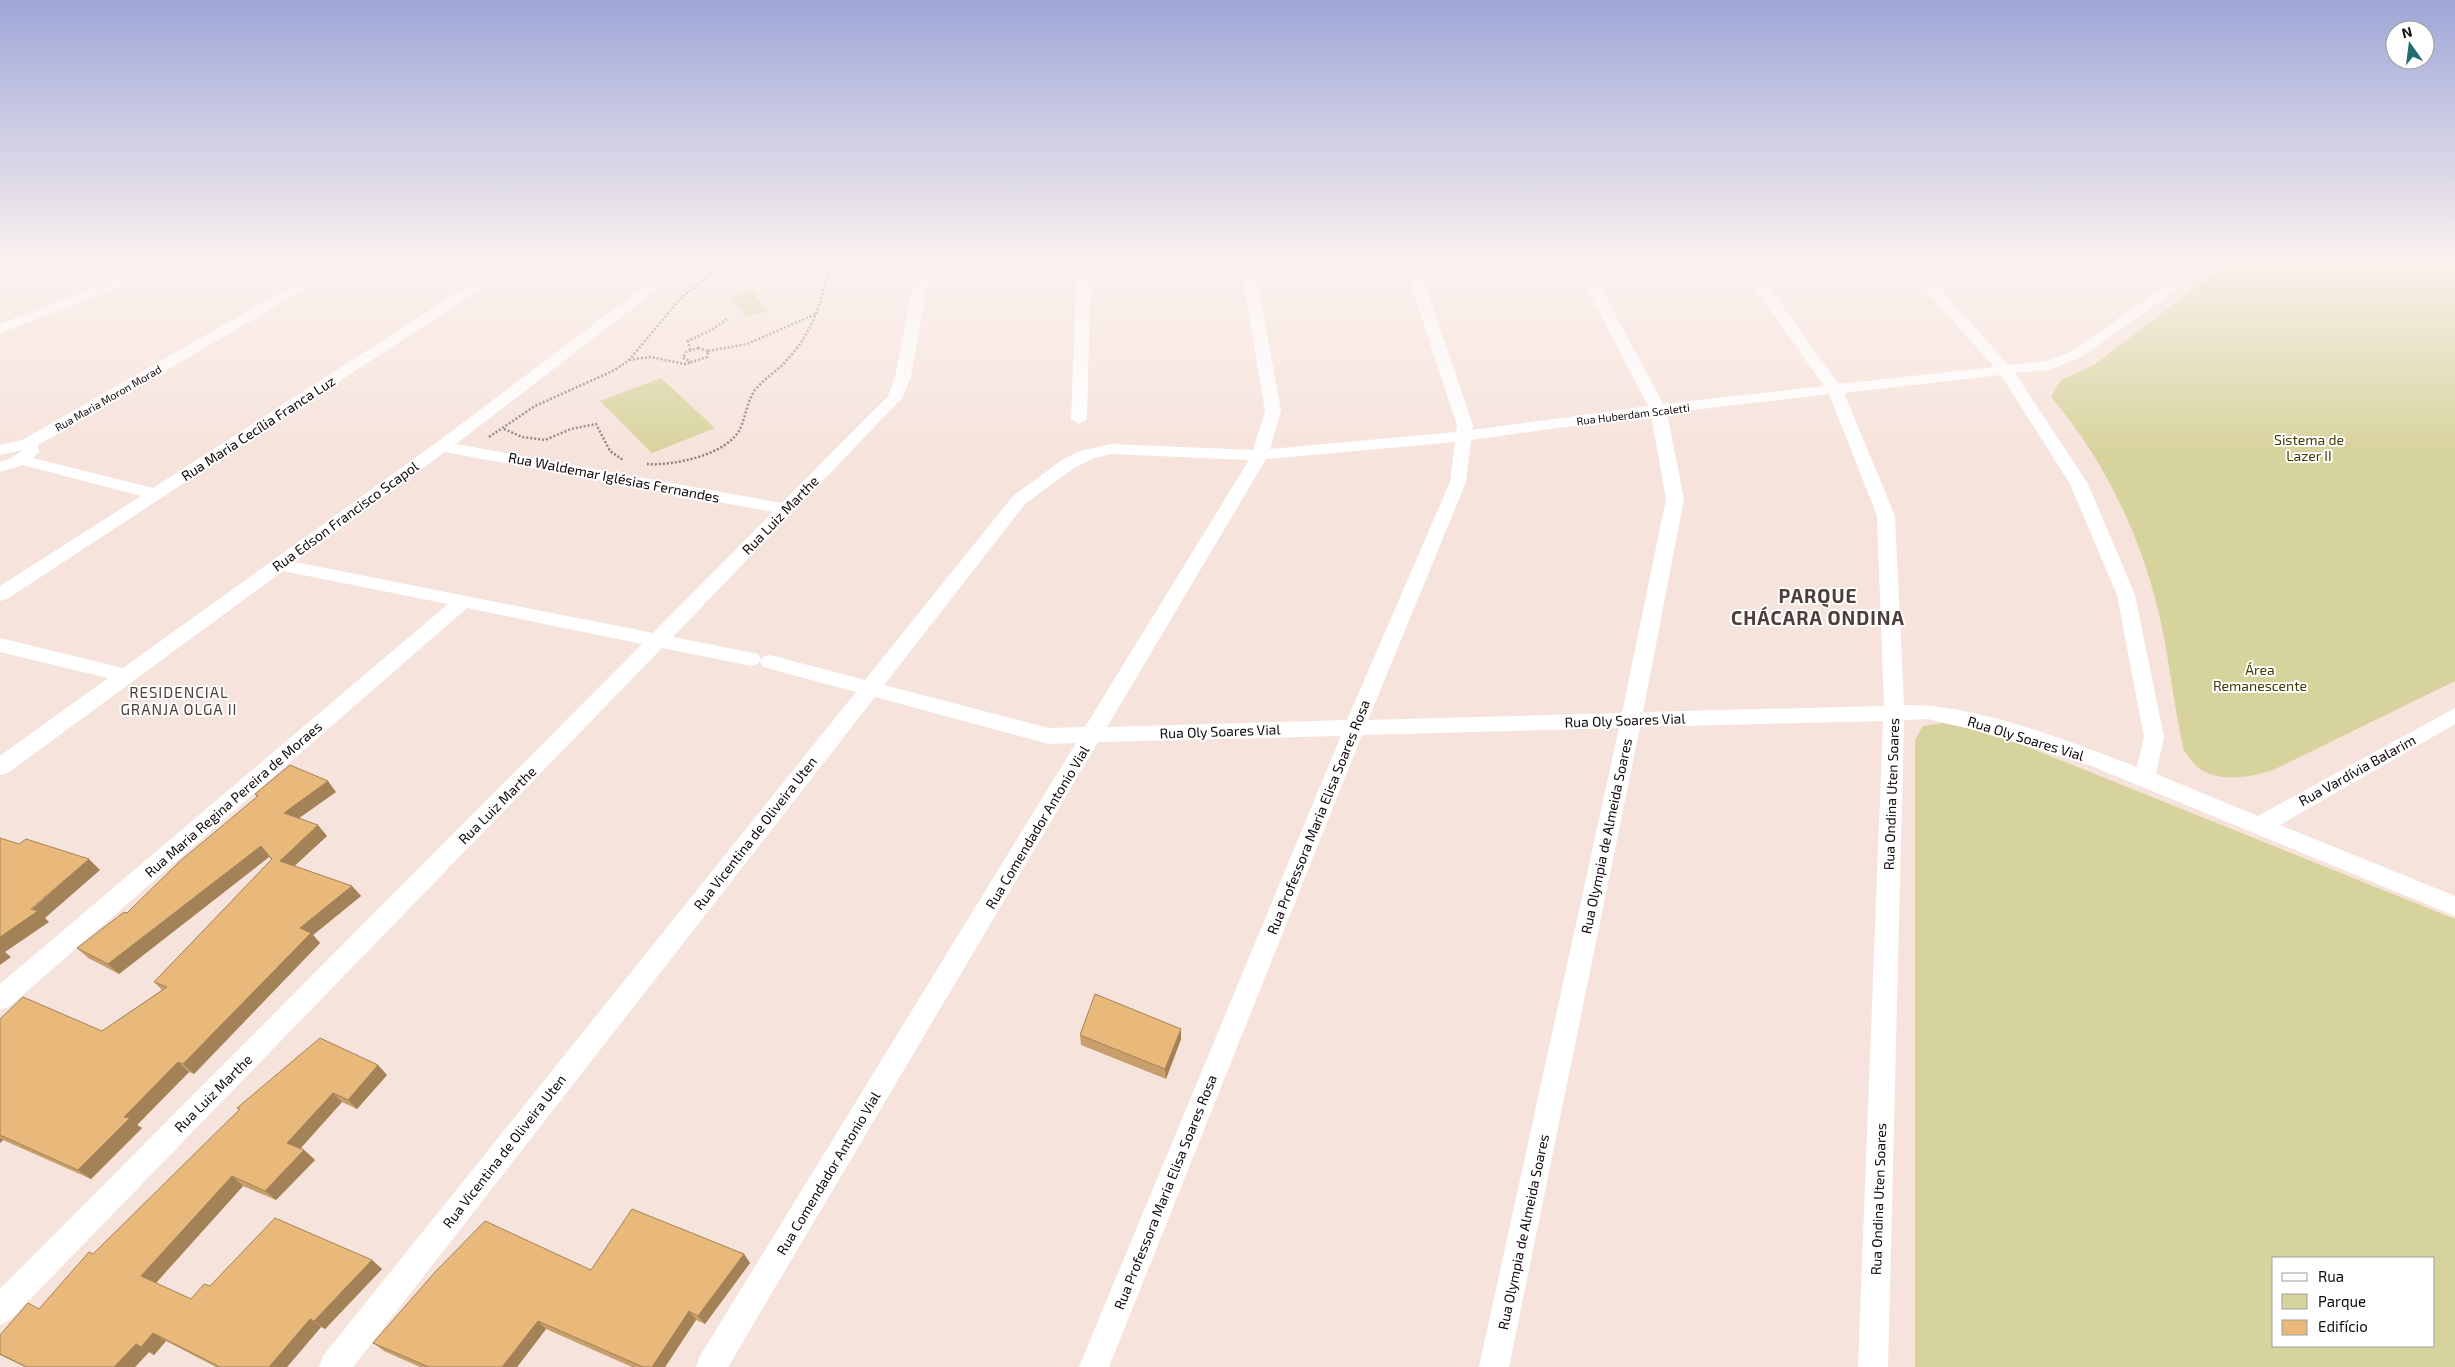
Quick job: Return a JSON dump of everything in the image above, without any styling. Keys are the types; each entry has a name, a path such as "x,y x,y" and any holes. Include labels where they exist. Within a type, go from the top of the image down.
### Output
{"street":[{"name":"Rua Maria Moron Morad","path":"23,452 238,325"},
{"name":"Rua Maria Cecília Franca Luz","path":"0,595 417,325"},
{"name":"Rua Edson Francisco Scapol","path":"0,767 124,675 442,446 603,325"},
{"name":"Rua Luiz Marthe","path":"0,1310 660,640 895,397 903,376 913,325"},
{"path":"1079,419 1082,325"},
{"name":"Rua Comendador Antonio Vial","path":"711,1367 1260,455 1273,410 1259,325"},
{"name":"Rua Professora Maria Elisa Soares Rosa","path":"1094,1367 1355,726 1458,482 1465,425 1431,325"},
{"name":"Rua Olympia de Almeida Soares","path":"1494,1367 1631,720 1674,499 1658,409 1614,325"},
{"name":"Rua Ondina Uten Soares","path":"1789,325 1836,391 1886,516 1894,711 1873,1367"},
{"path":"1965,325 2006,371 2079,484 2126,595 2154,737 2145,777"},
{"name":"Rua Huberdam Scaletti","path":"1260,455 1464,436 1658,409 1836,391 2048,365 2075,355 2118,325"},
{"name":"Rua Waldemar Iglésias Fernandes","path":"442,446 785,509"},
{"name":"Rua Vicentina de Oliveira Uten","path":"334,1367 1019,500 1068,464 1086,455 1111,449 1260,455"},
{"path":"0,450 23,452 155,494"},
{"path":"0,466 23,452"},
{"name":"Rua Oly Soares Vial","path":"278,564 465,600 761,661 1049,736 1894,711 1928,712 1974,720 2145,777 2455,906"},
{"name":"Rua Maria Regina Pereira de Moraes","path":"0,999 465,600"},
{"path":"0,645 124,675"},
{"name":"Rua Vardívia Balarim","path":"2260,826 2455,715"}],"path":[{"path":"629,461 610,452 596,424 582,425 554,438 536,442 524,439 504,429 535,406 615,370 628,360 658,325"},
{"path":"690,350 688,341 719,325"},
{"path":"692,362 685,360 683,356 690,350 698,348 708,351 747,344 792,325"},
{"path":"643,463 666,466 680,464 696,460 726,443 737,434 745,407 753,394 782,365 814,325"},
{"path":"628,360 650,357 685,364 707,357 708,351"}],"green space":[{"name":"Sistema de Lazer II","path":"2147,325 2455,325 2455,681 2273,770 2255,775 2227,777 2217,776 2200,769 2184,751 2160,617 2137,544 2114,491 2100,466 2085,442 2051,397 2061,380 2094,365"},
{"path":"661,378 715,428 652,453 600,401"},
{"path":"1942,723 1991,733 2455,919 2455,1367 1915,1367 1915,740 1923,726"}],"building":[{"path":"290,765 328,781 284,813 318,825 280,861 352,886 300,928 311,933 183,1064 178,1062 124,1117 130,1118 78,1170 0,1135 0,1019 23,997 102,1031 167,987 154,982 272,859 261,846 108,964 77,948 124,912 127,913 179,862 258,796 255,794"},
{"path":"0,838 19,844 26,839 89,859 31,909 38,911 0,937"},
{"path":"1095,994 1181,1029 1165,1069 1080,1035"},
{"path":"320,1038 378,1065 348,1100 333,1093 287,1143 304,1150 265,1191 232,1176 141,1276 191,1299 204,1284 210,1286 275,1218 372,1260 314,1321 310,1319 269,1367 220,1367 153,1333 141,1347 136,1344 114,1367 27,1367 0,1354 0,1335 28,1303 39,1309 89,1252 93,1254 240,1109 237,1108"},
{"path":"632,1209 744,1254 698,1316 689,1311 652,1367 643,1367 538,1321 502,1367 429,1367 373,1343 436,1271 485,1221 591,1270"}],"district":[{"name":"PARQUE CHÁCARA ONDINA","path":"1818,606"},
{"name":"RESIDENCIAL GRANJA OLGA II","path":"179,700"}],"park label":[{"name":"Área Remanescente","path":"2260,678"}]}
